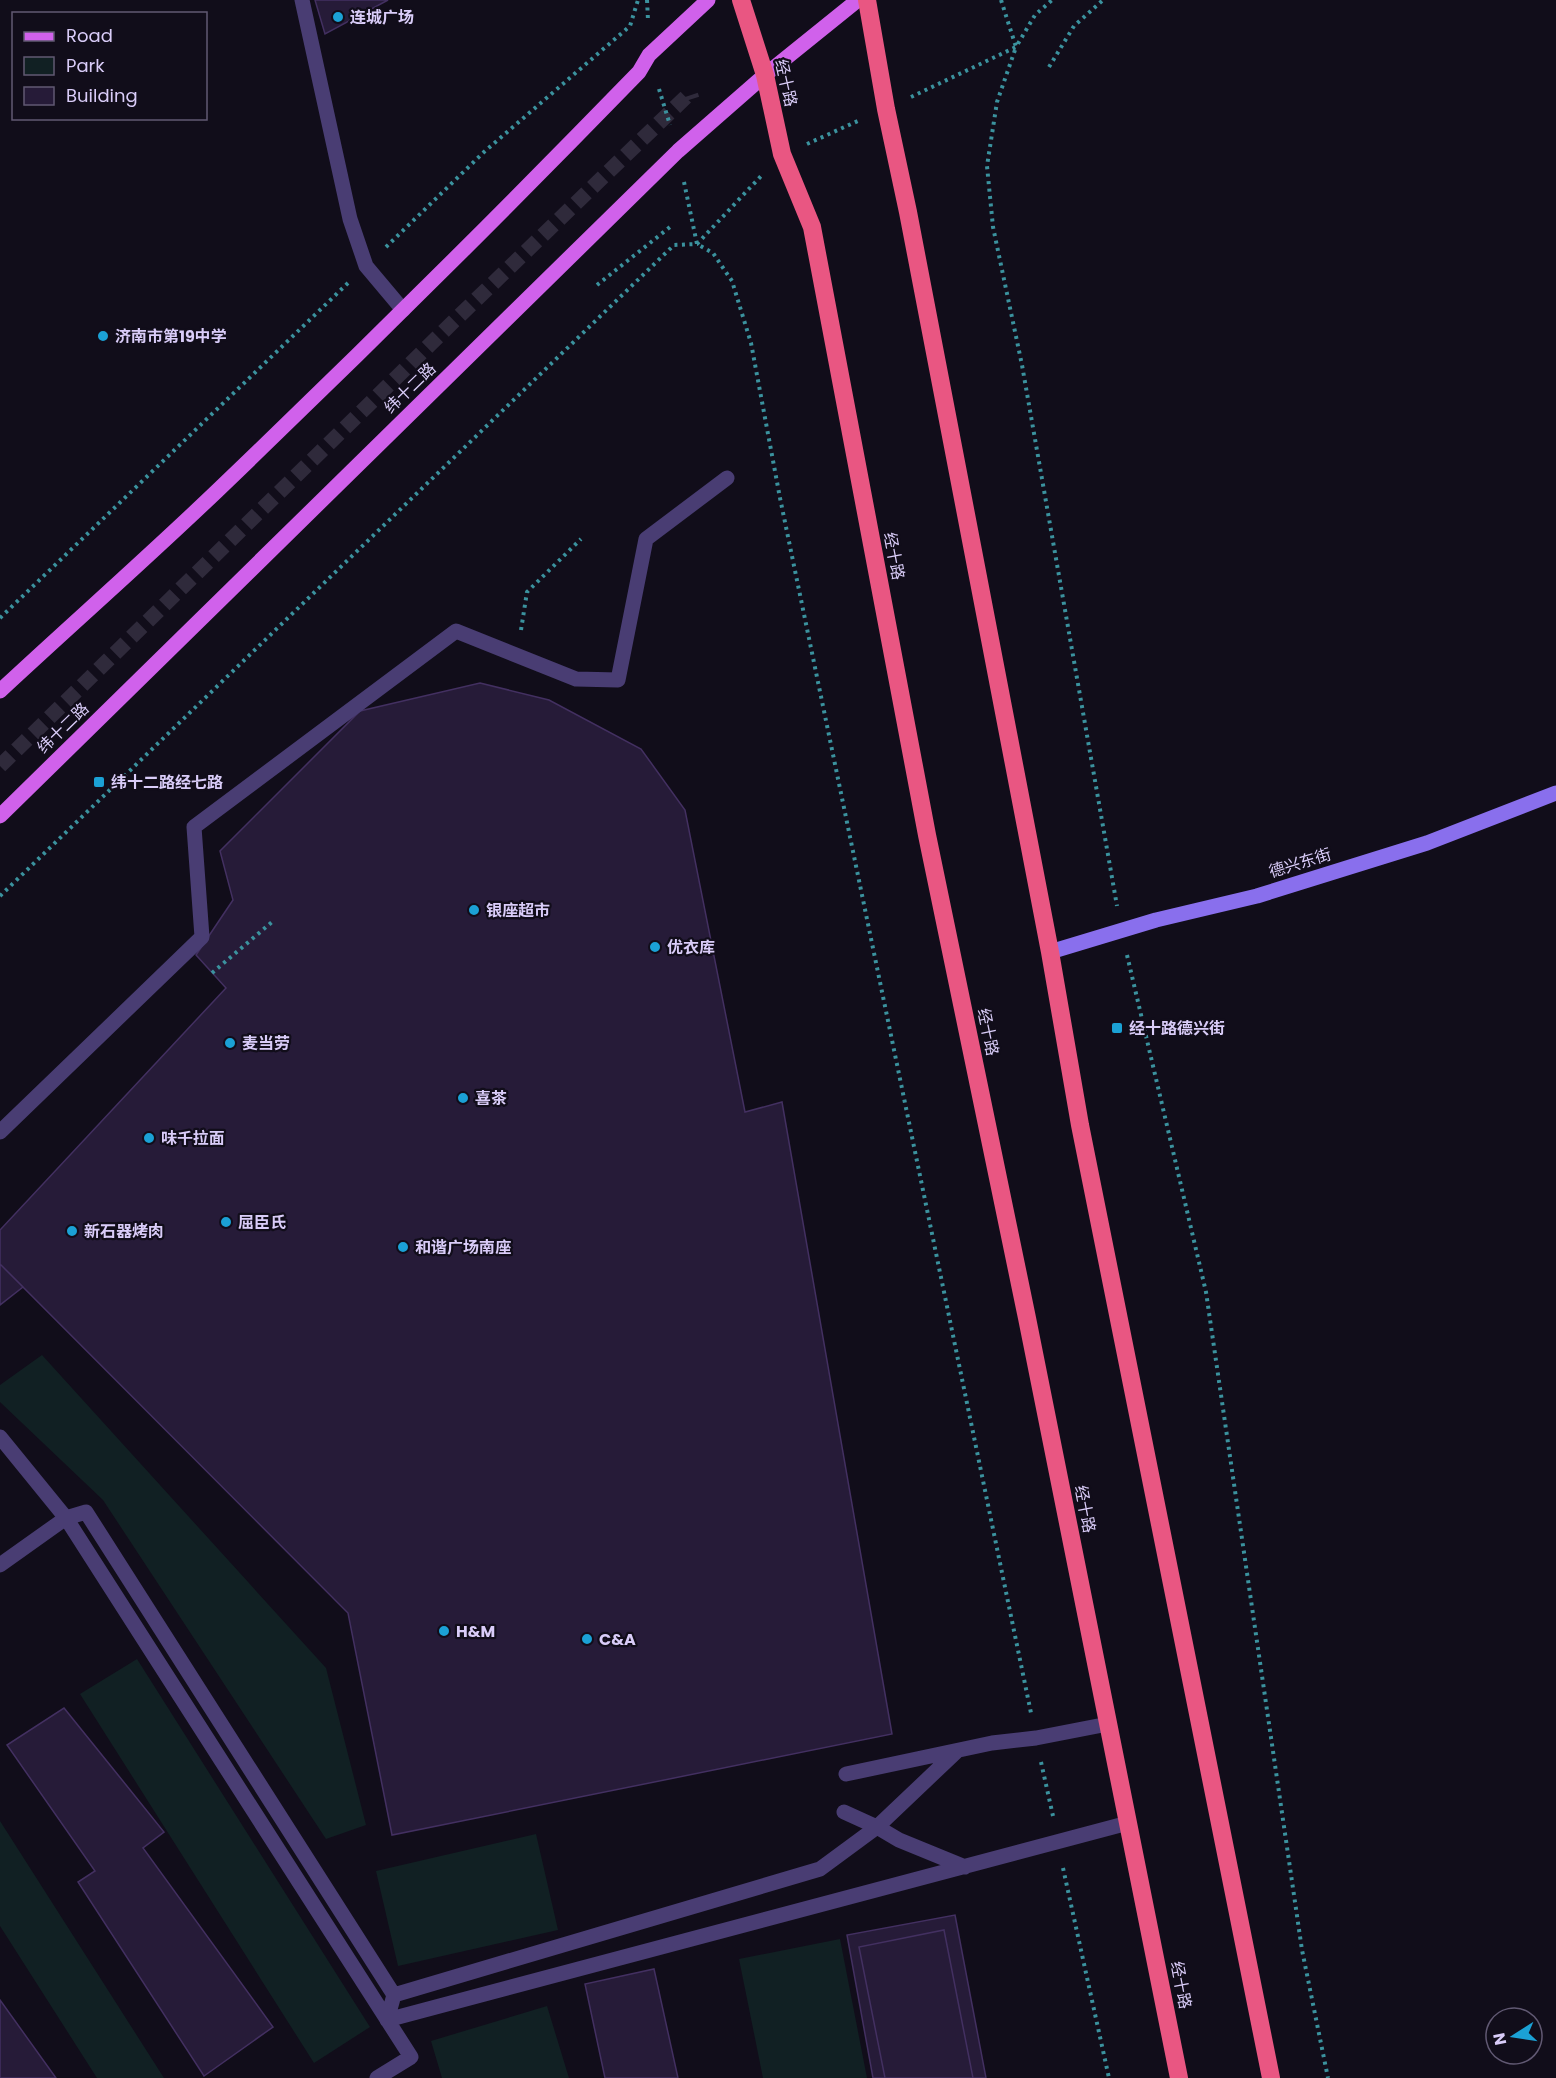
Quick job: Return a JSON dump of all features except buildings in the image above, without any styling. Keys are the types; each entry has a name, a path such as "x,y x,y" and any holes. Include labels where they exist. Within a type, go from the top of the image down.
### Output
{"highway":[{"name":"经十路","path":"741,0 765,75 782,154 812,227 927,835 1179,2078"},
{"path":"867,0 886,109 908,212 1050,952 1080,1125 1270,2078"}],"main road":[{"path":"0,691 216,493 404,310 639,72 649,55 708,0"},
{"name":"纬十二路","path":"0,816 678,151 765,75 858,0"}],"street":[{"path":"302,0 350,219 366,266 404,310"},
{"path":"0,1132 202,937 194,827 456,631 576,679 618,680 646,538 727,478"},
{"name":"德兴东街","path":"1050,952 1156,920 1257,896 1427,843 1556,793"},
{"path":"0,1437 66,1518 411,2057 377,2078"},
{"path":"0,1565 66,1518 86,1512 394,1995 387,2020"},
{"path":"846,1774 992,1743 1036,1738 1108,1724"},
{"path":"394,1995 820,1869 877,1827 957,1751"},
{"path":"844,1812 899,1840 965,1867"},
{"path":"387,2020 1128,1824"}],"path":[{"path":"0,618 484,152 630,26 638,0"},
{"path":"647,0 649,55 678,151 697,244"},
{"path":"1001,0 1016,47"},
{"path":"1052,0 1035,15 1016,47 997,102 987,166 993,227 1022,365 1121,930 1206,1292 1302,1950 1328,2078"},
{"path":"1049,67 1074,27 1103,0"},
{"path":"697,244 782,154 886,109 1016,47"},
{"path":"597,285 670,227"},
{"path":"0,897 674,245 697,244 713,253 732,281 751,343 780,498 1036,1738 1109,2078"},
{"path":"516,655 527,592 581,539"},
{"path":"212,973 272,922"}],"green space":[{"path":"42,1355 326,1668 366,1825 326,1839 103,1500 0,1402 0,1385"},
{"path":"137,1659 370,2027 314,2063 80,1694"},
{"path":"0,1821 164,2078 97,2078 0,1926"},
{"path":"536,1834 558,1930 398,1966 376,1871"},
{"path":"840,1939 867,2078 763,2078 739,1959"},
{"path":"547,2006 569,2078 442,2078 431,2041"}],"tunnel":[{"path":"0,766 690,93 692,99"}],"place":[{"name":"连城广场","path":"338,17"},
{"name":"济南市第19中学","path":"103,336"},
{"name":"纬十二路经七路","path":"99,782"},
{"name":"银座超市","path":"474,910"},
{"name":"优衣库","path":"655,947"},
{"name":"经十路德兴街","path":"1117,1028"},
{"name":"麦当劳","path":"230,1043"},
{"name":"喜茶","path":"463,1098"},
{"name":"味千拉面","path":"149,1138"},
{"name":"屈臣氏","path":"226,1222"},
{"name":"新石器烤肉","path":"72,1231"},
{"name":"和谐广场南座","path":"403,1247"},
{"name":"H&M","path":"444,1631"},
{"name":"C&A","path":"587,1639"}]}
